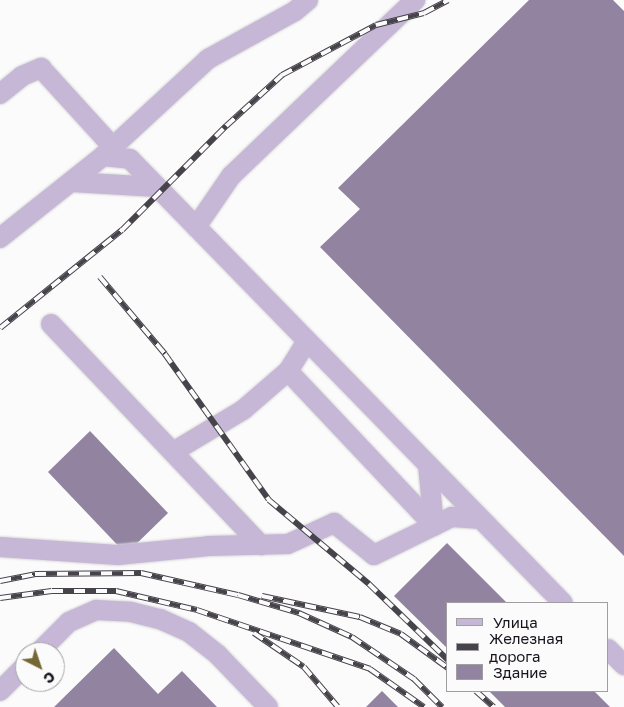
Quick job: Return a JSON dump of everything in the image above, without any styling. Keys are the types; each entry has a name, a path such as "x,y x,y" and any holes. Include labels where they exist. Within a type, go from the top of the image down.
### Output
{"lane":[{"path":"0,238 108,151 208,59 295,11 308,0"},
{"path":"196,227 231,176 414,0"},
{"path":"0,94 22,76 41,68 108,151 130,159 562,602"},
{"path":"71,182 157,187"},
{"path":"51,324 261,545"},
{"path":"172,452 243,410 288,371 307,340"},
{"path":"288,371 434,526"},
{"path":"428,465 434,526"},
{"path":"0,547 118,555 288,544 334,523 374,555 452,517 481,519"},
{"path":"49,642 69,622 96,610 131,612 160,619 189,632 218,655 268,707"},
{"path":"609,650 624,665"},
{"path":"0,691 15,676"}],"building":[{"path":"529,0 613,0 624,11 624,556 320,247 360,209 338,188"},
{"path":"90,431 168,513 126,554 48,472"},
{"path":"447,543 506,602 446,602 446,647 394,596"},
{"path":"114,648 158,694 182,671 217,707 54,707"},
{"path":"382,691 398,707 366,707"},
{"path":"490,692 595,692 610,707 505,707"}],"railway":[{"path":"0,328 122,230 226,126 282,75 376,25 424,13 448,0"},
{"path":"100,277 165,354 269,500 369,584 446,658"},
{"path":"0,581 35,574 141,573 238,595 299,613 352,637 414,679 442,707"},
{"path":"0,598 52,591 116,591 197,610 370,669 424,707"},
{"path":"262,596 360,617 401,634 446,667"},
{"path":"254,633 304,667 338,707"},
{"path":"477,692 494,707"}]}
